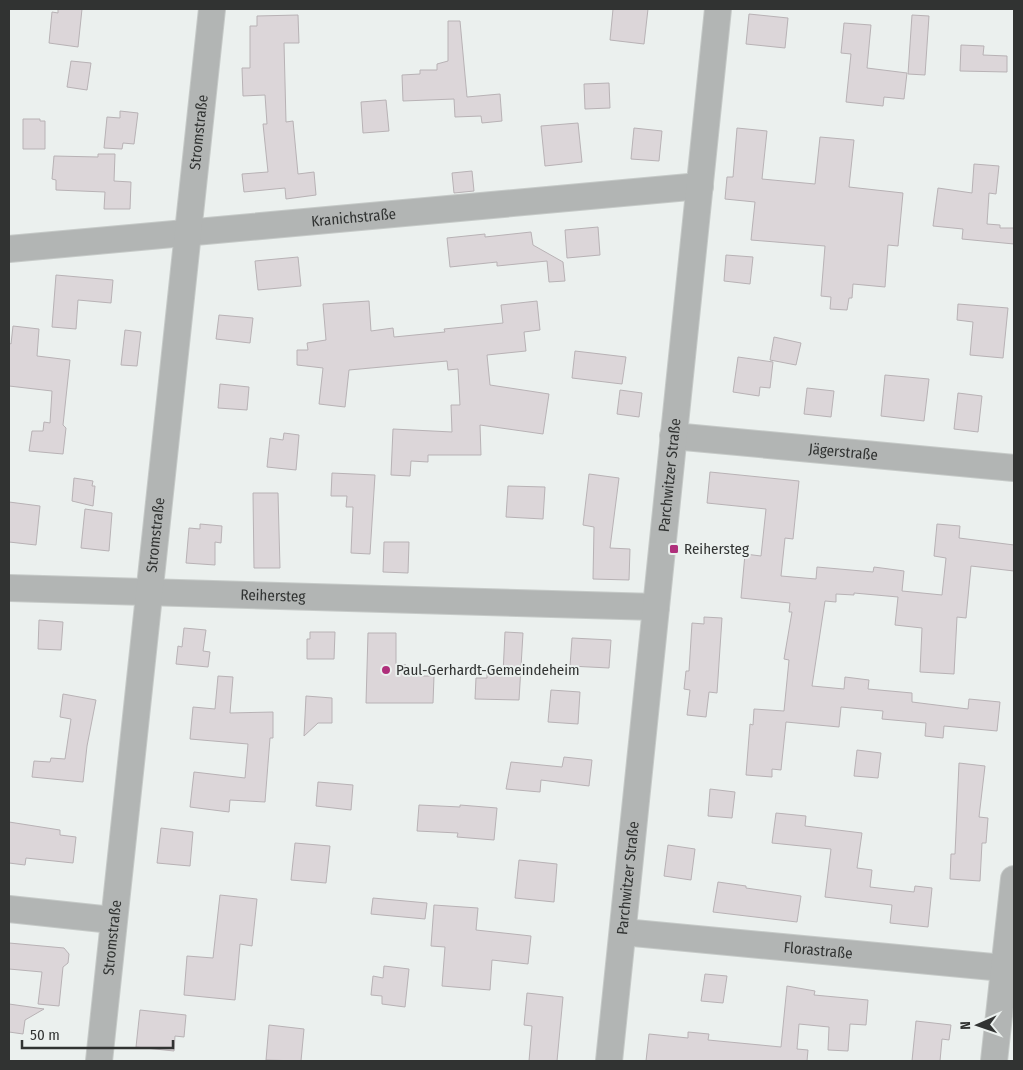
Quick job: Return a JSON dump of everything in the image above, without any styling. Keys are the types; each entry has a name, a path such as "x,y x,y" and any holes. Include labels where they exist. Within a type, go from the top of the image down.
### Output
{"street":[{"name":"Stromstraße","path":"98,1061 212,9"},
{"name":"Parchwitzer Straße","path":"609,1061 718,9"},
{"name":"Kranichstraße","path":"9,249 700,186"},
{"name":"Jägerstraße","path":"673,436 1014,468"},
{"name":"Reihersteg","path":"9,588 656,607"},
{"path":"994,1061 1009,968 1014,879"},
{"path":"9,909 112,920"},
{"name":"Florastraße","path":"623,932 1009,968"}],"building":[{"path":"58,9 82,9 78,47 49,43 52,12 58,13"},
{"path":"613,9 648,9 644,44 610,40"},
{"path":"749,14 788,18 785,48 746,44"},
{"path":"298,15 299,43 284,43 286,122 293,121 298,174 314,172 316,195 286,199 285,188 244,192 242,174 268,172 263,124 267,124 265,95 243,96 242,68 250,68 250,26 257,26 257,16"},
{"path":"912,15 929,16 925,75 908,74"},
{"path":"448,21 460,21 467,97 500,94 502,121 482,123 481,116 455,117 454,99 403,101 402,75 420,74 420,70 437,70 437,64 448,61"},
{"path":"844,23 871,25 867,68 907,73 904,99 884,97 883,106 846,102 851,54 841,53"},
{"path":"961,45 984,46 983,55 1007,56 1007,72 960,71"},
{"path":"71,61 91,63 87,90 67,87"},
{"path":"609,83 610,108 585,109 584,84"},
{"path":"386,100 389,131 363,133 361,102"},
{"path":"120,111 138,113 134,144 123,143 122,149 104,148 107,117 120,118"},
{"path":"23,119 40,119 40,121 45,121 45,149 23,149"},
{"path":"578,123 582,162 545,166 541,126"},
{"path":"634,128 662,131 659,161 631,159"},
{"path":"737,128 767,131 762,179 815,184 820,137 854,140 849,187 903,193 898,246 888,245 885,287 853,284 852,298 849,298 847,310 830,309 831,297 821,296 825,246 751,240 755,202 725,199 727,177 733,177"},
{"path":"98,154 115,154 114,181 131,182 130,209 104,209 105,192 56,190 56,180 52,179 54,156 98,157"},
{"path":"974,164 999,166 996,194 989,193 987,224 1000,225 1000,228 1014,228 1014,244 962,239 963,229 933,226 938,188 972,193"},
{"path":"472,171 474,191 454,193 452,173"},
{"path":"598,227 600,255 567,258 565,230"},
{"path":"531,232 533,245 563,262 565,281 549,282 547,261 497,266 497,262 450,267 447,238 485,234 485,237"},
{"path":"726,255 753,257 750,284 724,281"},
{"path":"298,257 301,286 258,290 255,261"},
{"path":"56,275 113,280 111,303 78,300 76,329 52,327"},
{"path":"369,301 371,331 393,328 394,337 445,332 444,329 503,323 501,305 537,301 540,330 524,332 526,351 487,355 490,385 549,394 543,434 480,425 481,455 428,455 428,462 411,461 410,476 391,475 393,429 452,432 451,405 460,405 458,369 448,370 447,361 349,370 345,407 319,404 323,368 297,365 297,350 308,350 307,343 326,340 323,304"},
{"path":"958,304 1008,308 1003,358 970,355 973,322 957,320"},
{"path":"219,315 253,318 250,343 216,339"},
{"path":"13,326 39,329 37,356 70,360 63,425 66,428 63,454 29,451 32,431 43,431 44,422 50,423 52,391 9,386 9,343 11,344"},
{"path":"125,330 141,332 137,366 121,365"},
{"path":"774,337 801,343 796,365 770,360"},
{"path":"575,351 626,357 622,384 572,378"},
{"path":"738,357 773,362 770,388 760,387 759,396 733,392"},
{"path":"885,375 929,379 924,421 881,416"},
{"path":"220,384 249,387 247,410 218,408"},
{"path":"807,388 834,391 831,417 804,414"},
{"path":"620,390 642,393 639,417 617,414"},
{"path":"958,393 982,396 978,432 954,429"},
{"path":"284,433 299,435 296,470 267,467 270,438 283,440"},
{"path":"710,472 799,481 793,539 785,538 781,576 816,579 817,567 873,572 874,567 904,571 902,591 942,595 946,558 934,556 937,524 960,526 959,538 1014,545 1014,571 971,566 966,618 957,617 954,674 920,672 922,628 895,625 898,597 854,593 854,595 836,594 836,602 825,601 812,686 844,689 845,677 869,680 868,689 912,693 912,702 968,709 969,699 1000,702 997,731 944,726 943,738 925,736 926,723 882,719 883,711 841,707 839,727 786,722 781,770 772,769 772,777 746,775 750,724 753,725 754,709 784,711 789,660 784,659 792,612 789,612 790,603 741,598 745,554 761,556 766,509 707,503"},
{"path":"332,473 375,475 370,554 351,553 353,507 346,507 347,496 331,496"},
{"path":"589,474 619,478 610,548 630,549 629,580 593,579 594,527 583,525"},
{"path":"74,478 93,481 92,486 95,486 93,506 72,501"},
{"path":"508,486 545,487 543,519 506,517"},
{"path":"253,493 278,493 280,568 254,568"},
{"path":"9,502 40,506 36,545 9,542"},
{"path":"85,509 112,513 109,551 81,548"},
{"path":"200,524 222,526 221,543 215,542 215,565 186,563 189,528 200,529"},
{"path":"384,542 409,542 408,573 383,572"},
{"path":"704,617 722,618 717,693 709,692 706,717 687,715 690,690 684,689 686,671 689,671 692,623 704,624"},
{"path":"39,620 63,622 61,650 38,649"},
{"path":"184,628 206,630 203,651 210,652 208,667 176,664 178,646 182,647"},
{"path":"310,632 335,632 334,659 307,659 307,639 310,639"},
{"path":"505,632 523,633 519,700 475,699 476,678 487,678 487,673 503,674"},
{"name":"Paul-Gerhardt-Gemeindeheim","path":"368,633 396,633 396,664 406,665 406,676 434,676 433,703 366,703"},
{"path":"572,638 611,640 609,668 570,666"},
{"path":"218,676 233,677 230,713 273,712 273,738 270,738 265,802 230,800 229,812 190,807 194,772 245,778 248,744 190,739 193,707 215,709"},
{"path":"551,690 580,692 578,724 548,722"},
{"path":"63,694 96,700 87,746 83,782 32,777 34,761 50,762 51,758 65,759 71,719 60,717"},
{"path":"306,696 332,698 332,723 318,723 304,736"},
{"path":"857,750 881,753 878,778 854,776"},
{"path":"564,757 592,760 589,786 541,780 540,792 506,789 511,762 562,767"},
{"path":"959,763 985,766 979,817 988,818 986,843 982,843 980,881 950,879 951,854 955,854"},
{"path":"318,782 353,785 351,810 316,806"},
{"path":"710,789 735,792 732,818 708,816"},
{"path":"419,805 460,807 460,805 497,808 494,840 457,837 458,833 417,831"},
{"path":"776,813 806,816 805,826 862,833 857,868 872,870 870,887 914,892 915,886 932,888 928,927 890,923 892,905 825,897 831,849 772,843"},
{"path":"9,822 60,830 60,835 76,837 73,863 26,858 25,865 9,863"},
{"path":"161,828 193,832 190,866 157,863"},
{"path":"295,843 330,846 326,883 291,880"},
{"path":"668,845 695,849 691,880 664,876"},
{"path":"519,860 557,864 554,902 515,898"},
{"path":"718,882 801,896 797,922 713,912"},
{"path":"220,895 257,899 252,946 240,944 235,1000 184,995 187,956 213,958"},
{"path":"373,898 427,903 425,919 371,914"},
{"path":"434,905 478,908 476,930 531,936 528,964 492,960 490,990 442,986 445,947 431,946"},
{"path":"9,943 64,948 69,954 68,963 63,967 59,1006 38,1004 42,972 9,969"},
{"path":"384,966 409,969 405,1007 382,1004 382,996 371,995 373,976 383,978"},
{"path":"705,974 727,976 723,1003 701,1001"},
{"path":"787,986 815,991 814,995 868,1000 866,1025 850,1024 848,1051 828,1050 829,1027 799,1024 797,1049 808,1050 807,1061 646,1061 649,1034 688,1038 688,1032 709,1034 708,1040 781,1047"},
{"path":"527,993 563,997 557,1061 529,1061 532,1026 524,1025"},
{"path":"9,1004 44,1009 25,1020 23,1034 9,1032"},
{"path":"140,1010 186,1015 184,1037 175,1036 174,1051 136,1047"},
{"path":"916,1021 951,1025 949,1040 942,1039 940,1061 912,1061"},
{"path":"269,1025 304,1029 301,1061 266,1060"}],"place":[{"name":"Reihersteg","path":"674,549"},
{"name":"Paul-Gerhardt-Gemeindeheim","path":"386,670"}]}
